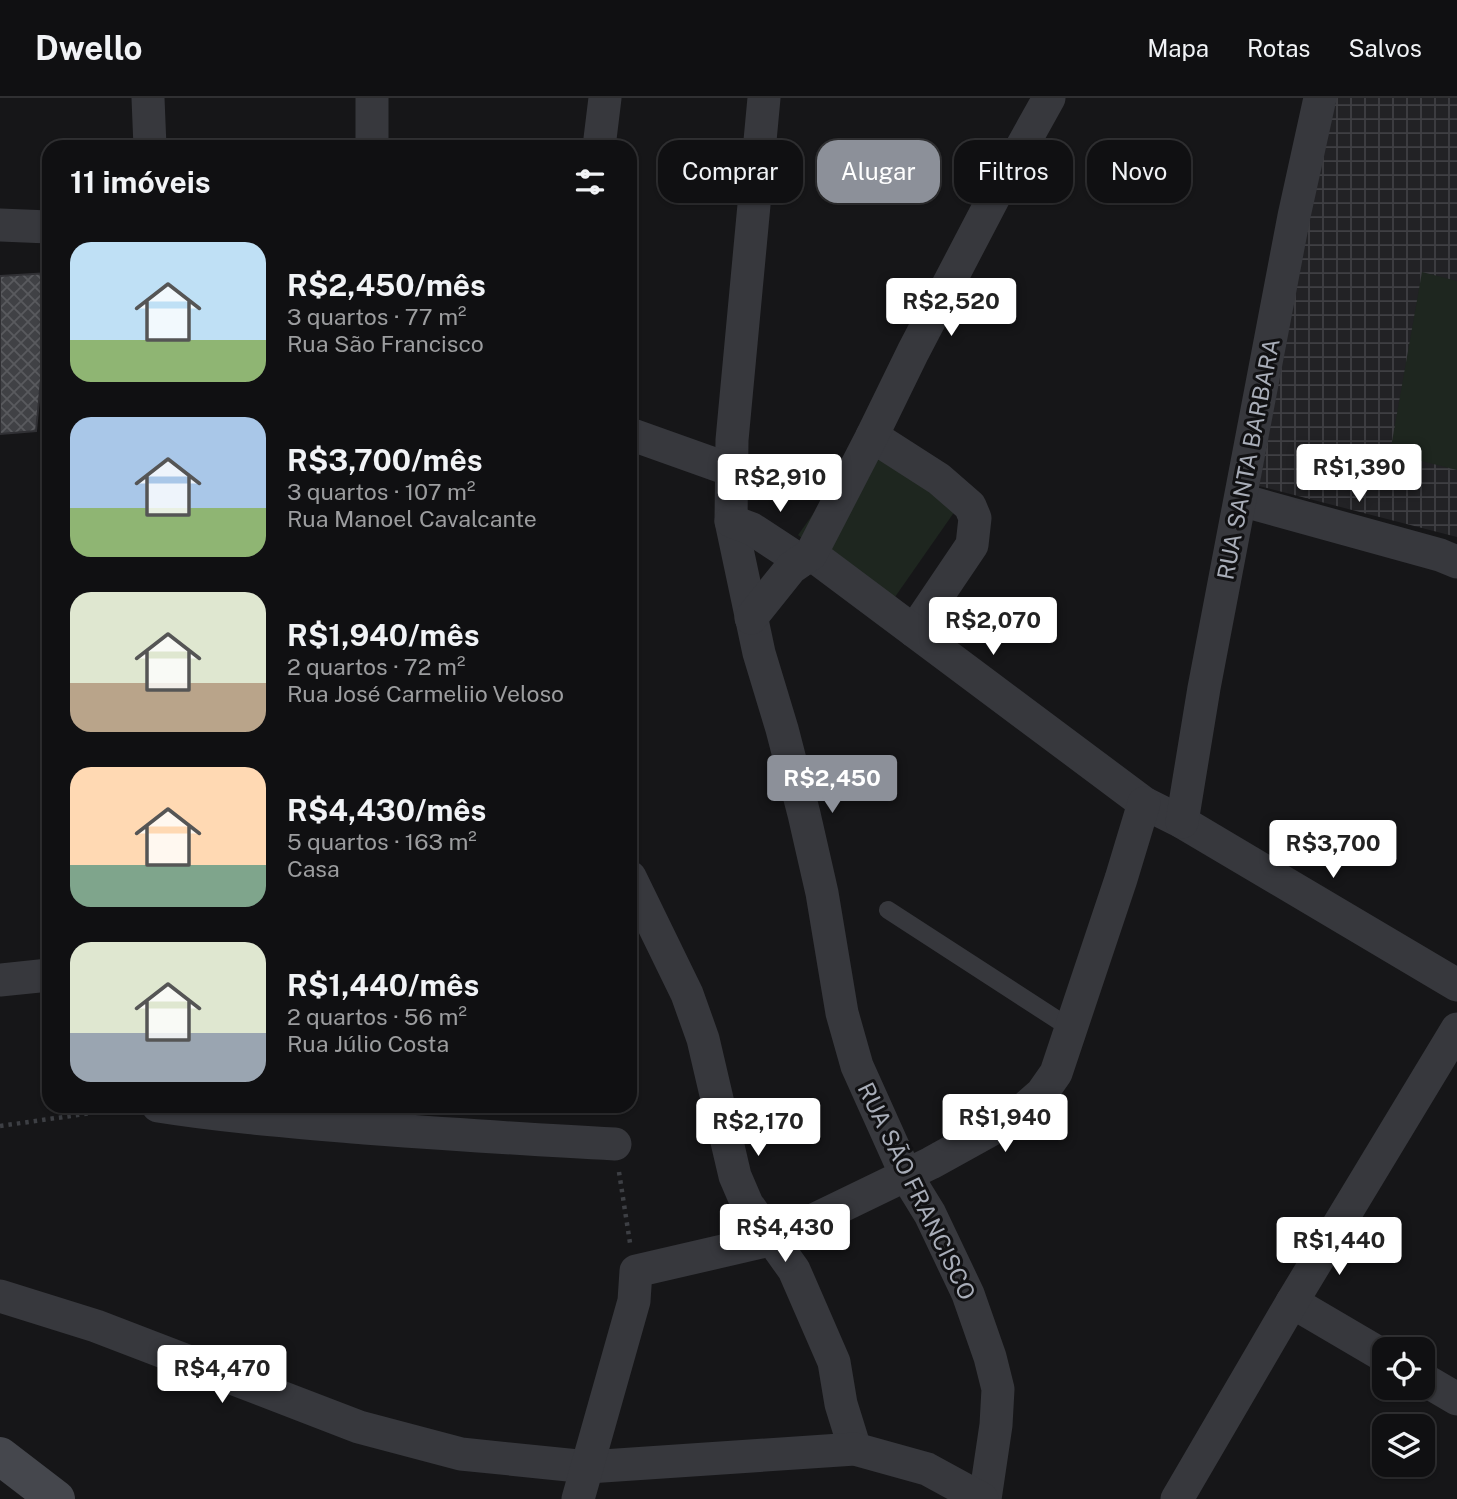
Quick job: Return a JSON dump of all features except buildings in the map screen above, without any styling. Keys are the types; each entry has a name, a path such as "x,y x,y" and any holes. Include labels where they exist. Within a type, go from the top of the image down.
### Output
{"main road":[{"path":"0,1456 57,1499"}],"street":[{"path":"148,98 150,140"},
{"path":"372,98 372,140"},
{"path":"600,140 605,98"},
{"name":"RUA SÃO FRANCISCO","path":"764,98 745,289 731,470 731,520 751,618 804,814 822,893 842,1013 857,1066 906,1175 930,1214 968,1294 998,1389 996,1425 983,1499"},
{"path":"751,618 791,568 806,557 872,436 995,195 1049,98"},
{"name":"RUA SANTA BARBARA","path":"1182,822 1204,688 1294,216 1320,98"},
{"path":"0,225 42,227"},
{"path":"637,436 731,470"},
{"path":"872,436 939,480 970,506 975,518 972,545 914,631"},
{"path":"1241,500 1457,562"},
{"path":"731,520 806,557 914,631 1144,803 1182,822 1457,985"},
{"path":"578,1499 634,1301 635,1271 774,1239 906,1175 1016,1116 1042,1093 1056,1073 1144,803"},
{"path":"637,891 687,994 703,1039 735,1176 747,1204 794,1270 834,1362 841,1404 855,1449"},
{"path":"0,980 42,976"},
{"path":"1177,1499 1457,1029"},
{"path":"195,1113 513,1139 615,1144"},
{"path":"0,1296 96,1326 359,1427 461,1454 588,1467 855,1449 927,1469 983,1499"},
{"path":"1292,1302 1372,1349"},
{"path":"1435,1386 1457,1399"}],"lane":[{"path":"888,910 1070,1028"}],"path":[{"path":"0,1126 99,1113"},
{"path":"615,1144 635,1271"}],"shaded area":[{"path":"1332,98 1457,98 1457,537 1259,486"},
{"path":"1422,272 1457,281 1457,470 1390,453"},
{"path":"868,438 962,501 888,607 798,535"}]}
